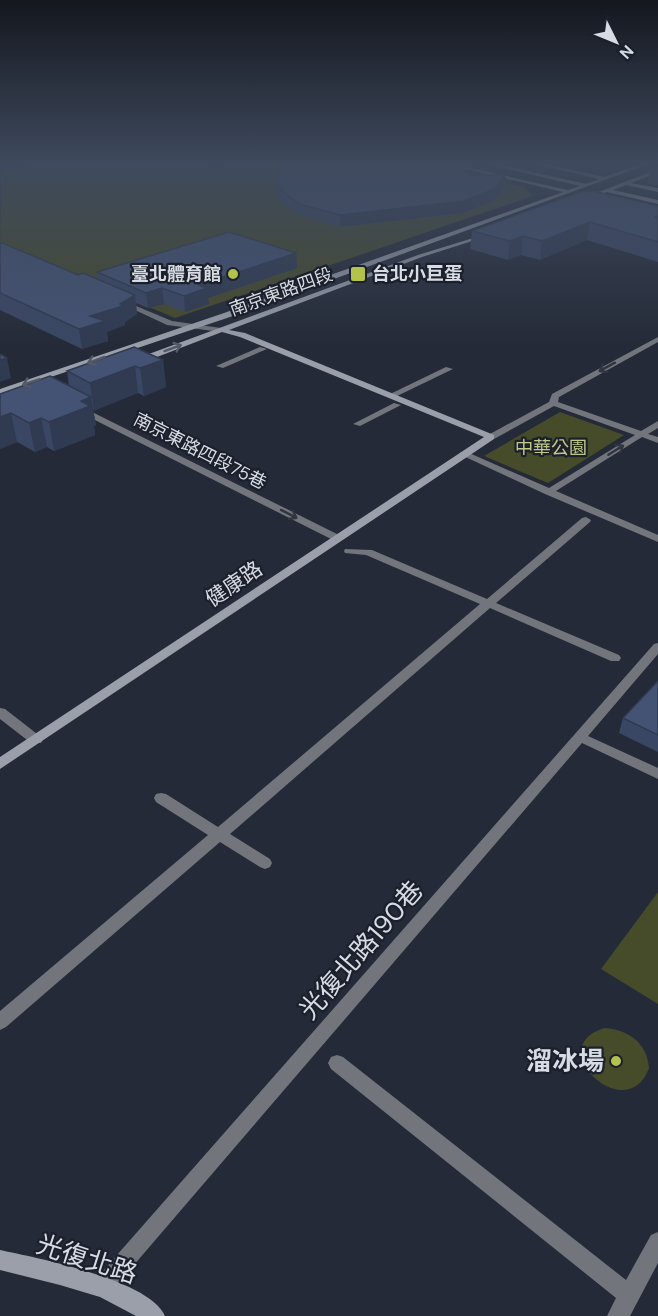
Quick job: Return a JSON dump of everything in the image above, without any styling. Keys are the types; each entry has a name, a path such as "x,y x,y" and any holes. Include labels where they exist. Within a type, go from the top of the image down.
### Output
{"main road":[{"name":"南京東路四段","path":"0,393 478,224"},
{"name":"南京東路四段","path":"127,366 420,256 497,232"},
{"path":"221,330 242,335 491,438"},
{"name":"健康路","path":"0,764 337,538 491,438"},
{"name":"光復北路","path":"0,1260 102,1287 142,1306 154,1316"}],"street":[{"path":"112,298 170,323 221,330"},
{"name":"健康路","path":"491,438 553,403 555,396 658,339"},
{"path":"220,366 263,349"},
{"path":"390,396 449,369"},
{"path":"553,403 658,440"},
{"name":"南京東路四段75巷","path":"71,405 337,538"},
{"path":"357,424 398,405"},
{"path":"548,492 658,424"},
{"path":"464,454 658,539"},
{"path":"0,1022 586,520"},
{"path":"349,552 368,552 615,658"},
{"name":"光復北路190巷","path":"102,1287 658,647"},
{"path":"0,712 36,740"},
{"path":"580,737 658,774"},
{"path":"161,798 265,863"},
{"path":"337,1063 630,1296"},
{"path":"618,1316 658,1242"}],"green space":[{"path":"0,224 450,224 175,318 0,244"},
{"name":"中華公園","path":"560,412 624,435 548,483 484,456"},
{"path":"658,892 658,1004 601,969"},
{"name":"溜冰場","path":"605,1028 629,1035 645,1051 649,1068 638,1085 624,1090 608,1087 594,1078 585,1065 581,1050 587,1037"}],"building":[{"path":"490,224 584,224 542,241 523,236 510,241 472,231"},
{"path":"598,224 658,224 658,242"},
{"path":"229,232 296,253 199,285 207,288 184,296 162,288 146,293 97,272"},
{"path":"0,242 78,275 83,273 135,295 120,304 123,306 90,316 105,321 79,329 0,293"},
{"path":"134,347 163,360 140,368 135,366 90,383 67,371"},
{"path":"50,376 91,397 81,401 90,406 49,422 41,418 29,423 11,413 0,417 0,394"},
{"path":"658,681 658,735 623,718"}],"place":[{"name":"臺北體育館","path":"233,274"},
{"name":"台北小巨蛋","path":"358,274"},
{"name":"溜冰場","path":"616,1061"}]}
